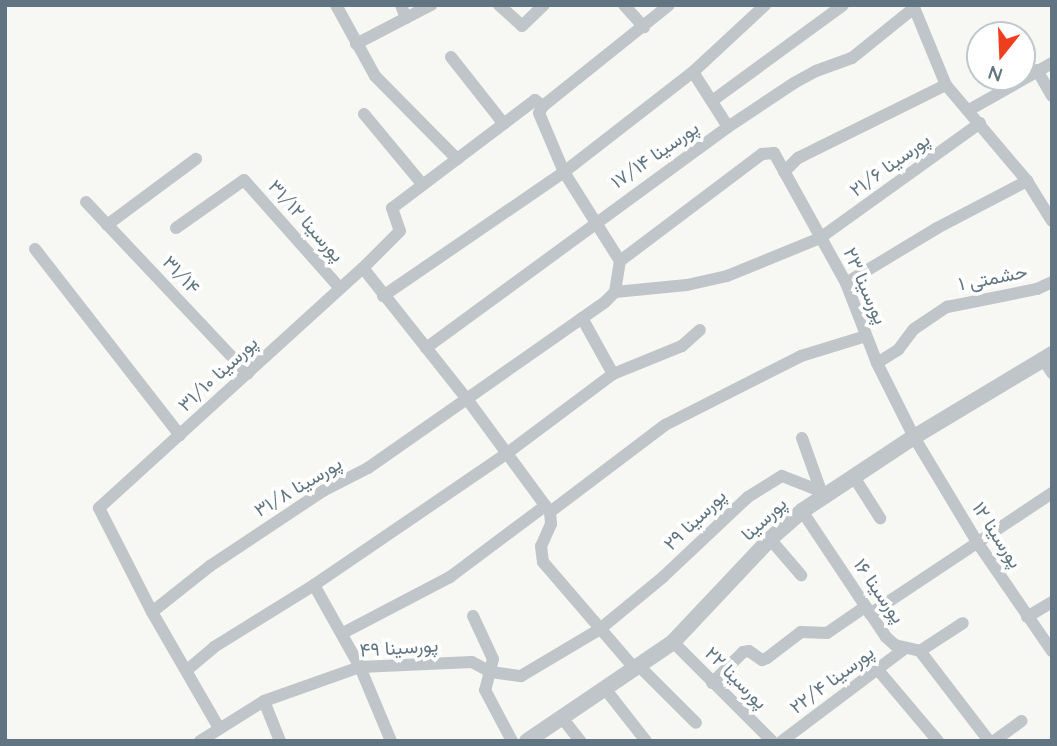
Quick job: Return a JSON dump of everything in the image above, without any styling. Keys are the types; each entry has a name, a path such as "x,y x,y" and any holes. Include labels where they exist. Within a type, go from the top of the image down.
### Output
{"street":[{"path":"336,5 375,76 457,159"},
{"path":"401,5 406,18"},
{"path":"356,44 431,5"},
{"path":"499,5 522,26 544,5"},
{"path":"624,5 644,27"},
{"path":"615,292 620,261 597,220 564,172 539,113 543,106 669,5"},
{"path":"383,296 564,172 693,72 765,5"},
{"path":"712,101 817,27 843,5"},
{"path":"914,7 946,85 1027,181 1052,222"},
{"name":"پورسینا ۱۷/۱۴","path":"426,348 597,220 728,127 794,83 816,71 852,58 914,7"},
{"path":"451,57 504,124"},
{"path":"1052,63 1037,70 1052,96"},
{"path":"693,72 728,127"},
{"path":"784,172 798,158 946,85"},
{"path":"969,110 1000,91"},
{"path":"364,114 423,185 535,100 543,106"},
{"name":"پورسینا ۲۱/۶","path":"615,292 688,285 727,276 820,237 980,123"},
{"name":"پورسینا ۲۳","path":"620,261 762,154 775,153 846,283 877,363 914,437"},
{"path":"107,225 197,159"},
{"name":"پورسینا ۳۱/۱۲","path":"176,228 244,180 339,287"},
{"path":"846,283 937,228 1027,181"},
{"name":"پورسینا ۳۱/۱۰","path":"152,612 99,508 363,268 400,231 392,208 423,185"},
{"name":"۳۱/۱۴","path":"86,202 248,374"},
{"path":"35,249 180,435"},
{"path":"363,268 467,399 547,509 551,524 541,546 544,562 600,629 696,723"},
{"name":"حشمتی ۱","path":"877,363 898,350 914,329 947,307 1037,289 1052,282"},
{"name":"پورسینا ۳۱/۸","path":"152,612 210,566 323,491 368,468 615,292"},
{"path":"582,318 613,374"},
{"path":"187,670 214,647 314,585 506,454 613,374 682,346 700,330"},
{"path":"342,633 450,577 664,425 801,356 866,336"},
{"name":"پورسینا","path":"527,741 606,690 673,642 770,539 825,492 854,477 914,437 1049,362"},
{"name":"پورسینا ۱۲","path":"914,437 977,542 1052,651"},
{"path":"802,438 825,492"},
{"name":"پورسینا ۲۹","path":"600,629 663,577 748,496 782,476 825,492"},
{"path":"854,477 880,518"},
{"path":"712,683 743,652 749,651 762,660 801,632 827,633 1052,494"},
{"name":"پورسینا ۱۶","path":"802,511 886,637 904,649 920,651"},
{"path":"770,539 802,575"},
{"path":"314,585 360,667 391,741"},
{"path":"1027,617 1052,602"},
{"path":"152,612 219,728"},
{"path":"473,616 493,659 485,690 512,741"},
{"path":"963,623 920,651 992,741 1022,721"},
{"name":"پورسینا ۴۹","path":"200,741 264,701 360,667 472,662 491,672 521,676 600,629"},
{"name":"پورسینا ۲۲","path":"673,642 772,741"},
{"name":"پورسینا ۲۲/۴","path":"782,741 904,649"},
{"path":"878,670 938,741"},
{"path":"606,690 646,741"},
{"path":"264,701 280,741"},
{"path":"563,719 580,741"}]}
